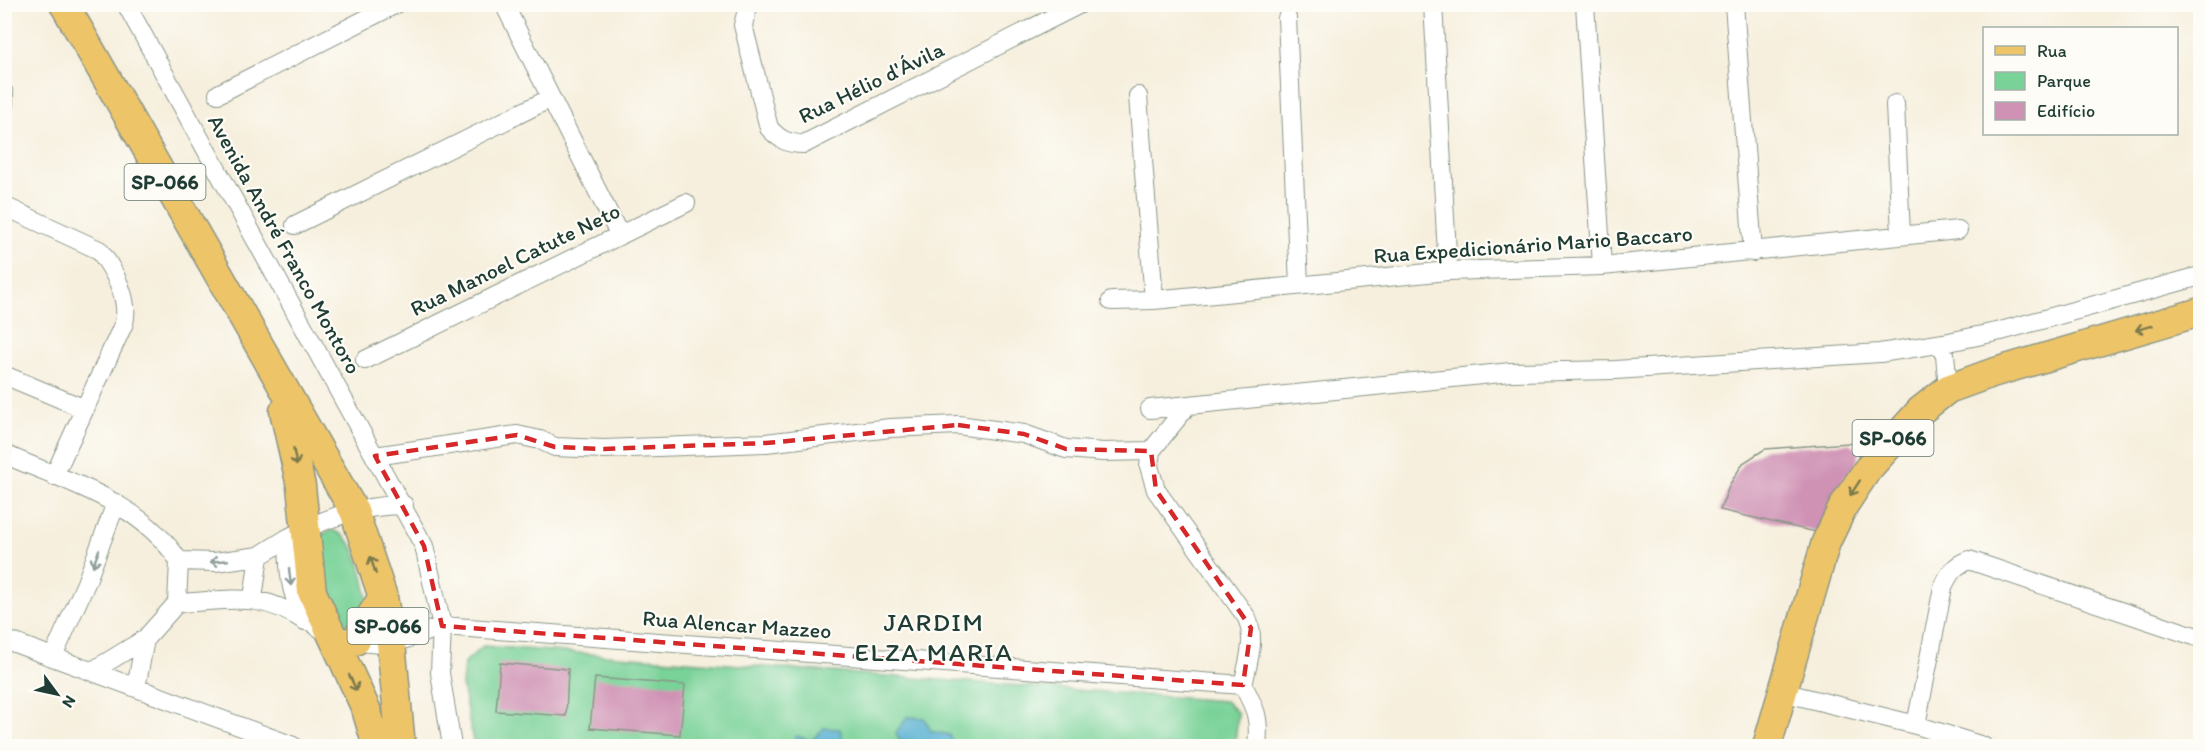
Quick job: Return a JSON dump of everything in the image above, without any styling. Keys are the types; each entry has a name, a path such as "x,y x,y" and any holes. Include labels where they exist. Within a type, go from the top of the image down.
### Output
{"main road":[{"name":"SP-066","path":"64,4 354,511 382,597 391,643 401,747"},
{"name":"SP-066","path":"1767,747 1815,573 1826,542 1844,505 1867,470 1891,440 1920,411 1948,389 1992,373 2200,312"},
{"name":"SP-066","path":"266,360 293,442 301,486 296,533 312,592 366,709 377,747"},
{"path":"332,633 382,597"}],"street":[{"name":"Avenida André Franco Montoro","path":"126,4 424,546 442,626 440,673 452,747"},
{"path":"218,94 396,4"},
{"path":"504,4 620,234"},
{"name":"Rua Hélio d'Ávila","path":"752,4 747,10 743,25 769,129 779,139 792,144 804,144 1080,4"},
{"path":"1432,4 1448,271"},
{"path":"1585,4 1602,266"},
{"path":"1734,4 1753,252"},
{"path":"1287,18 1299,285"},
{"path":"4,93 4,104"},
{"path":"1138,96 1155,300"},
{"path":"295,225 551,98"},
{"path":"1895,104 1901,235"},
{"name":"Rua Manoel Catute Neto","path":"365,360 686,203"},
{"path":"4,206 99,250 107,261 125,299 127,313 124,323 54,476"},
{"name":"Rua Expedicionário Mario Baccaro","path":"1111,302 1155,300 1448,271 1602,266 1958,230"},
{"path":"1150,409 1511,372 1614,370 1880,353 1944,344 2001,331 2200,276"},
{"path":"1944,344 1948,389"},
{"path":"4,375 85,409"},
{"path":"1187,406 1151,451 1149,466 1156,490 1251,628 1252,641 1243,685 1258,718 1257,747"},
{"path":"375,456 517,435 540,440 555,447 604,449 766,443 891,428 958,425 1024,434 1066,449 1151,451"},
{"path":"4,454 116,503 154,529 179,561 177,603 145,639 94,670"},
{"path":"53,657 86,584 116,503"},
{"path":"179,561 215,562 259,556 296,533 354,511 404,506"},
{"path":"253,598 259,556"},
{"path":"1916,725 1943,587 1949,574 1958,564 1969,561 1983,563 2200,638"},
{"path":"177,603 253,598 284,609 332,633 391,643 442,626"},
{"name":"Rua Alencar Mazzeo","path":"442,626 1243,685"},
{"path":"4,639 94,670 293,747"},
{"path":"136,688 145,639"},
{"path":"1782,692 1916,725 1983,747"}],"highlighted area":[{"path":"958,425 1024,434 1066,449 1151,451 1156,490 1251,628 1243,685 442,626 424,546 375,456 517,435 555,447 604,449 766,443"}],"green space":[{"path":"331,530 348,540 354,549 368,601 349,628 338,623 330,612 317,537"},
{"path":"483,646 1225,701 1238,713 1235,746 474,746 462,685 464,663"}],"water":[{"path":"907,717 924,718 931,731 949,735 955,746 902,746 896,733"},
{"path":"824,728 840,729 844,746 790,746 797,736 811,741"}],"building":[{"path":"1849,443 1859,451 1857,463 1845,478 1820,533 1720,510 1730,484 1743,463 1765,449"},
{"path":"500,663 568,669 566,716 496,711"},
{"path":"595,678 685,685 680,735 590,728"}],"district":[{"name":"JARDIM ELZA MARIA","path":"934,637"}]}
